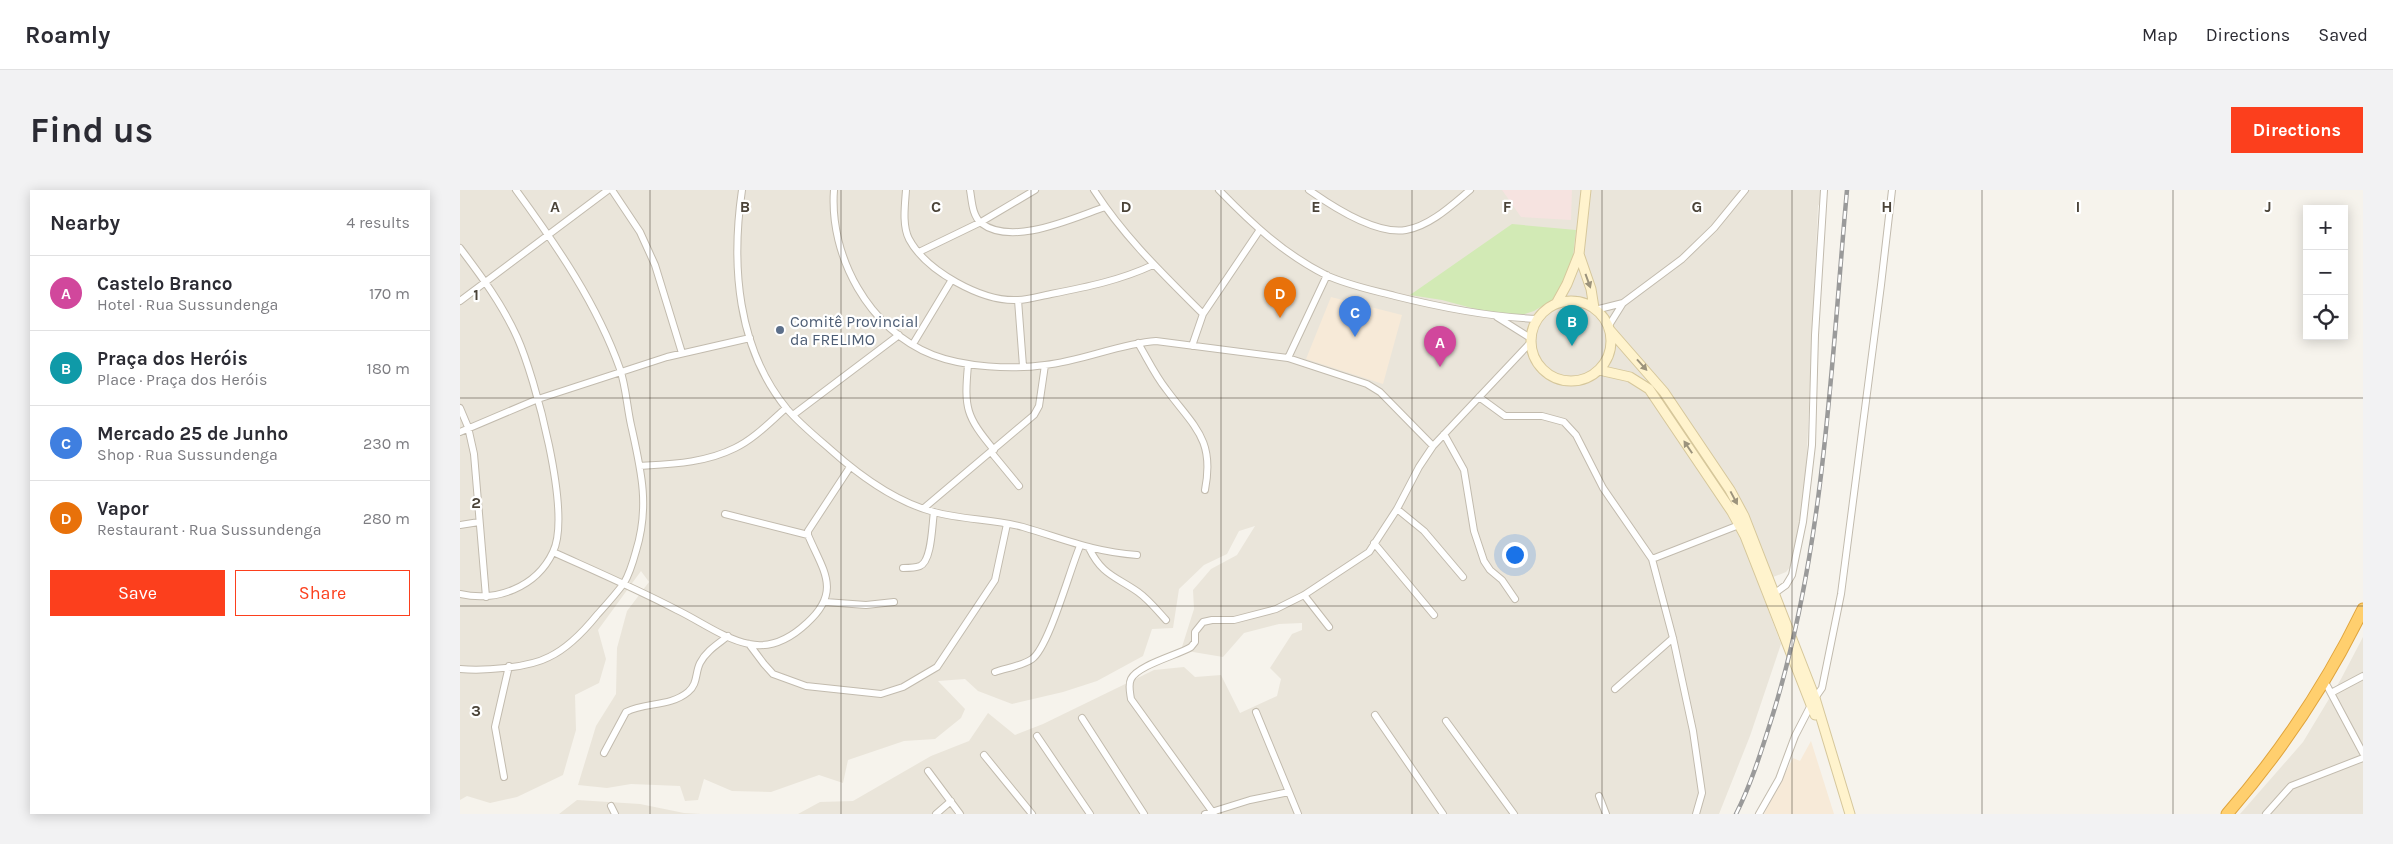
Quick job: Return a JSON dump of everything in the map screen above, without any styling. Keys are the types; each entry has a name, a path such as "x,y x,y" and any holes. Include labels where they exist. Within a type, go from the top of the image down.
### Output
{"highway":[{"path":"2227,814 2257,777 2325,682 2363,609"}],"street":[{"path":"460,669 535,663 563,648 588,626 624,583 631,569 644,526 645,503 640,466 621,372 608,338 584,291 548,234 516,190"},
{"path":"460,301 608,190"},
{"path":"612,190 640,232 655,265 682,353"},
{"path":"742,190 736,268 743,315 761,368 786,408 793,415 850,467 891,494 924,508 934,512 1007,524 1089,548 1136,554"},
{"path":"834,190 833,202 839,243 851,277 874,311 899,335 932,354 968,365 1045,366 1138,343 1156,341 1288,358 1367,384 1380,392 1433,446"},
{"path":"906,190 905,214 909,238 920,252 951,281 994,298 1018,300 1128,276 1153,265"},
{"path":"970,190 974,212 981,222 999,232 1022,232 1060,223 1105,207"},
{"path":"920,252 981,222 1035,190"},
{"path":"1094,190 1105,207 1153,265 1203,314"},
{"path":"1219,190 1259,231 1298,259 1327,275 1402,298 1496,316 1538,319"},
{"path":"1309,190 1332,206 1389,231 1407,230 1431,220 1470,190"},
{"path":"1556,304 1567,284 1579,254 1586,190"},
{"path":"1623,303 1595,309 1582,302 1568,301 1556,304 1548,309 1538,319 1532,340 1534,354 1540,366 1550,375 1562,380 1575,381 1588,378 1599,370 1609,355 1611,347 1609,328 1623,303 1682,259 1714,228 1745,190"},
{"path":"1776,593 1786,585 1792,575 1803,522 1812,445 1815,335 1824,190"},
{"path":"1759,814 1779,779 1795,736 1822,688 1841,594 1882,285 1892,190"},
{"path":"1192,346 1203,314 1259,231"},
{"path":"460,248 486,281 504,309 518,340 538,399 558,506 554,552 541,569 523,585 504,595 486,597 460,594"},
{"path":"1579,254 1591,289 1595,309 1609,328 1653,378 1730,490 1744,516 1776,593 1813,702"},
{"path":"1288,358 1327,275"},
{"path":"912,344 951,281"},
{"path":"1018,300 1023,366"},
{"path":"1496,316 1532,340"},
{"path":"793,415 899,335"},
{"path":"460,432 538,399 621,372 682,353 750,338"},
{"path":"1289,792 1210,813 1131,698 1129,687 1132,677 1143,669 1191,647 1195,642 1195,632 1203,622 1234,620 1276,609 1304,595 1369,552 1397,509 1419,467 1433,446 1532,340"},
{"path":"1138,343 1164,386 1201,434 1208,454 1209,473 1205,490"},
{"path":"968,365 966,407 979,432 1019,486"},
{"path":"924,508 1034,415 1039,406 1045,366"},
{"path":"1599,370 1630,377 1649,389 1739,525 1755,559 1813,702 1828,742 1850,814"},
{"path":"1479,397 1505,416 1542,416 1564,422 1576,435 1603,488 1652,559 1673,638 1700,775 1702,793 1696,814"},
{"path":"460,408 468,427 478,490 486,597"},
{"path":"640,466 683,463 716,456 743,443 786,408"},
{"path":"1444,434 1464,470 1474,531 1484,560 1490,570 1502,580 1515,599"},
{"path":"808,535 850,467"},
{"path":"1397,509 1424,531 1463,577"},
{"path":"904,568 920,566 926,562 930,549 934,512"},
{"path":"554,552 624,583 728,636 749,644 766,644 787,638 810,621 825,602 827,580 822,561 808,535 725,514"},
{"path":"460,525 479,522"},
{"path":"749,644 773,674 806,686 881,694 903,687 937,667 995,580 1007,524"},
{"path":"1652,559 1739,525"},
{"path":"1374,543 1434,615"},
{"path":"995,672 1028,661 1036,655 1055,616 1080,546"},
{"path":"1089,548 1096,562 1105,572 1138,592 1166,620"},
{"path":"1304,595 1329,627"},
{"path":"825,602 866,605 894,602"},
{"path":"604,753 626,712 678,698 690,691 695,683 700,663 711,649 728,636"},
{"path":"1615,689 1673,638"},
{"path":"504,777 495,727 509,666"},
{"path":"2331,693 2363,676"},
{"path":"2325,682 2360,741 2363,753"},
{"path":"1256,712 1298,814"},
{"path":"1375,715 1443,814"},
{"path":"1082,718 1144,814"},
{"path":"1446,721 1514,814"},
{"path":"1037,736 1090,814"},
{"path":"984,755 1032,814"},
{"path":"2266,814 2291,786 2363,758"},
{"path":"928,771 960,814"},
{"path":"1599,796 1606,814"},
{"path":"936,814 951,801"},
{"path":"611,806 615,814"}],"shaded area":[{"path":"460,190 1828,190 1818,206 1806,473 1799,531 1792,565 1786,572 1758,583 1781,644 1750,736 1719,814 798,814 820,802 853,801 931,756 969,741 988,713 1015,735 1043,724 1154,670 1184,667 1195,677 1221,675 1240,713 1277,696 1281,679 1270,668 1292,634 1302,630 1302,623 1279,624 1244,633 1223,657 1181,650 1194,609 1193,590 1211,569 1237,555 1255,526 1239,531 1227,554 1204,565 1179,589 1173,628 1152,629 1143,656 1097,681 1063,692 1012,704 978,691 965,679 938,681 965,709 961,718 935,739 904,741 848,760 843,783 819,775 771,792 732,791 704,779 698,800 685,801 680,786 631,784 607,788 578,785 596,726 616,694 617,648 627,611 649,582 641,571 598,630 606,659 599,683 575,695 576,730 563,775 517,797 490,803 467,796 460,800"},
{"path":"1502,190 1572,190 1571,220 1521,217"},
{"path":"1331,297 1402,315 1383,384 1306,359"},
{"path":"2363,637 2363,814 2240,814 2303,742 2341,679"},
{"path":"1811,741 1834,814 1764,814 1793,758 1800,761"},
{"path":"577,800 640,804 684,813 701,814 559,814"}],"green space":[{"path":"1512,224 1576,230 1571,273 1552,300 1534,311 1516,317 1505,317 1442,300 1410,295"}],"railway":[{"path":"1736,814 1752,778 1773,714 1790,650 1804,585 1824,454 1847,190"}],"place":[{"name":"Vapor","path":"1280,318"},
{"name":"Comitê Provincial da FRELIMO","path":"780,330"},
{"name":"Mercado 25 de Junho","path":"1355,337"},
{"name":"Praça dos Heróis","path":"1572,346"},
{"name":"Castelo Branco","path":"1440,367"}]}
